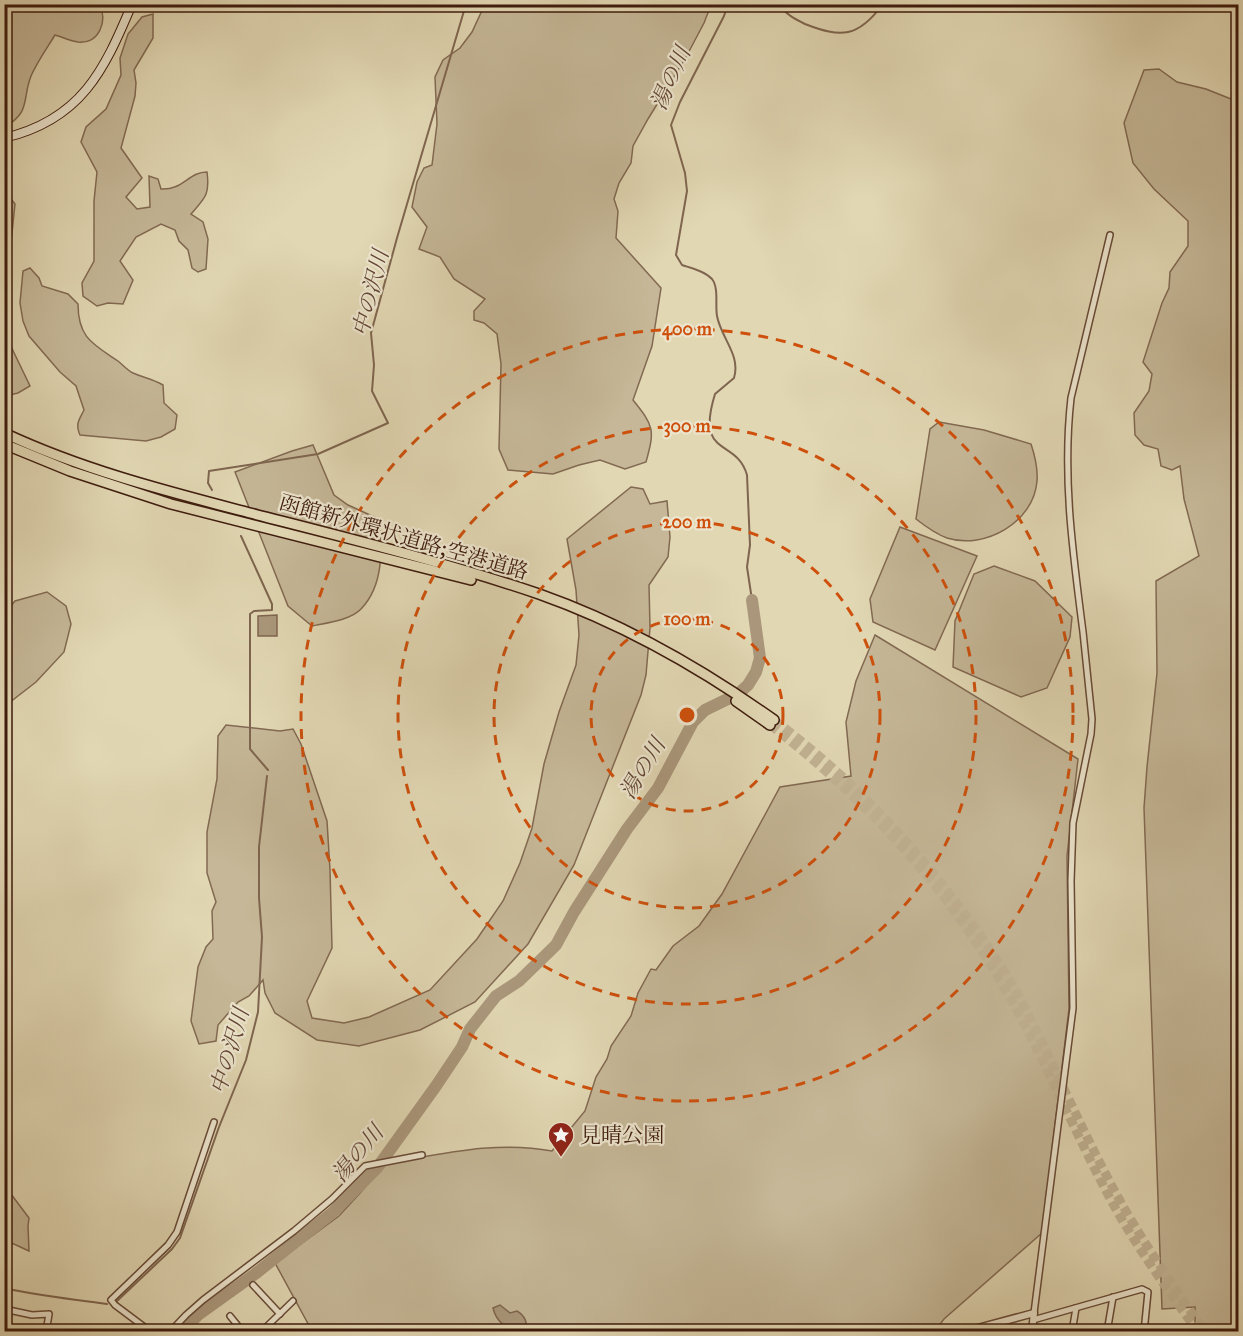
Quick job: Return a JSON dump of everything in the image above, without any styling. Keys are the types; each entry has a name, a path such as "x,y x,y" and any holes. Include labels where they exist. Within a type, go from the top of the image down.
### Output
{"highway":[{"name":"函館新外環状道路;空港道路","path":"4,433 81,465 173,493 420,559 540,594 626,630 675,656 772,723"},
{"name":"函館新外環状道路;空港道路","path":"4,444 70,471 171,504 429,569 537,600 624,635 721,686"}],"main road":[{"path":"4,138 30,131 48,122 76,102 98,75 117,40 132,4"}],"street":[{"path":"1032,1332 1073,1008 1071,848 1073,824 1092,719 1070,534 1069,421 1071,398 1110,235"},
{"path":"151,1332 111,1300 168,1245 177,1232 214,1122"},
{"path":"170,1332 194,1307 332,1199 358,1171 372,1163 423,1155"},
{"path":"253,1285 280,1314"},
{"path":"963,1332 994,1323 1076,1308 1142,1289 1148,1292 1144,1332"},
{"path":"1107,1332 1113,1297"},
{"path":"261,1332 293,1301"},
{"path":"1072,1332 1076,1308"},
{"path":"4,1318 5,1309 32,1315 49,1314 46,1332"},
{"path":"230,1316 243,1332"},
{"path":"993,1332 994,1323"}],"shaded area":[{"path":"5,4 100,5 103,18 100,30 86,42 55,35 31,76 19,116 5,127"},
{"path":"485,4 711,5 685,59 633,146 631,163 619,183 614,199 618,211 616,238 661,288 652,346 633,400 649,423 651,442 646,462 625,469 600,460 553,474 508,470 499,449 501,364 497,334 484,323 474,320 474,311 485,299 454,279 440,257 419,249 427,227 412,207 417,182 424,168 432,165 437,124 435,77 443,60 460,48 472,32"},
{"path":"153,14 153,38 134,70 135,96 121,148 142,178 126,197 137,209 150,207 149,176 158,179 161,189 169,189 195,175 207,172 207,191 191,214 203,222 208,239 206,269 198,272 192,268 188,250 179,241 175,230 161,224 136,237 120,261 133,280 123,304 108,303 97,306 83,296 82,283 94,261 94,201 97,172 81,142 86,127 106,109 121,75 120,58 128,34 142,17"},
{"path":"1159,69 1177,82 1206,89 1238,101 1238,1331 1195,1331 1195,1307 1162,1309 1144,808 1157,673 1156,581 1199,556 1184,499 1180,466 1172,470 1161,466 1158,449 1144,445 1135,435 1134,413 1149,391 1152,374 1143,362 1169,288 1170,272 1188,246 1188,221 1154,189 1133,163 1124,123 1144,70"},
{"path":"5,191 15,204 9,262 5,274"},
{"path":"30,268 39,278 42,286 68,294 78,304 81,325 94,344 131,372 163,385 164,403 177,415 175,429 161,437 146,441 80,435 78,425 84,410 76,386 60,372 29,336 23,321 20,303 23,271"},
{"path":"5,334 30,386 18,393 5,396"},
{"path":"939,422 984,430 1031,444 1037,471 1034,496 1027,509 1005,529 977,540 962,541 947,538 916,519 930,429"},
{"path":"313,445 334,495 348,505 379,519 381,555 374,589 361,609 345,618 312,626 288,606 235,472"},
{"path":"631,487 643,489 650,504 667,501 670,537 668,557 649,585 650,628 646,675 641,695 574,865 528,944 475,1002 420,1030 359,1046 317,1040 275,1013 265,993 263,980 249,996 238,1002 218,1025 216,1041 199,1044 191,1021 198,967 206,947 213,939 212,911 216,902 207,873 207,832 217,779 218,736 226,725 280,731 293,729 301,744 327,821 332,948 307,1001 312,1018 344,1023 369,1017 430,990 477,939 503,901 532,828 544,764 576,665 579,635 576,590 567,539"},
{"path":"900,527 977,556 935,650 873,622 870,599"},
{"path":"994,566 1035,581 1072,617 1070,637 1047,688 1021,697 953,667 955,621 974,574"},
{"path":"47,592 66,606 71,624 64,652 36,682 5,706 5,613 15,601"},
{"path":"277,615 277,636 258,636 258,616"},
{"path":"875,635 1078,759 1067,856 1069,1009 1042,1233 944,1319 935,1331 312,1331 275,1263 339,1216 384,1164 488,1148 531,1148 552,1151 585,1111 596,1077 607,1059 611,1046 631,1016 638,993 651,969 656,970 673,946 699,926 722,894 780,787 851,776 846,722 856,681"},
{"path":"5,1186 29,1218 29,1251 5,1240"},
{"path":"500,1305 510,1313 517,1311 522,1315 526,1323 523,1331 513,1330 500,1322 493,1308"}],"waterway":[{"name":"中の沢川","path":"212,490 208,483 209,471 318,454 388,423 372,391 374,365 371,333 466,4"},
{"name":"湯の川","path":"728,4 671,125 685,173 687,191 676,255 682,265 698,270 712,279 716,292 719,324 735,362 734,378 715,394 710,415 710,429 719,445 735,455 742,463 747,475 750,545 747,567 752,600"},
{"name":"湯の川","path":"779,4 787,13 805,24 839,33 857,29 883,4"},
{"name":"中の沢川","path":"241,536 272,604 272,610 254,611 250,614 250,749 268,770"},
{"name":"湯の川","path":"182,1332 198,1315 255,1274 332,1213 377,1168 436,1086 462,1047 470,1029 496,996 519,981 556,945 574,912 627,829 658,788 693,722 705,710 738,694 748,685 756,672 760,658 752,600"},
{"name":"中の沢川","path":"117,1301 172,1249 180,1238 219,1127 246,1060 258,1012 262,937 259,847 267,776"},
{"name":"中の沢川","path":"4,1288 107,1304"}],"tunnel":[{"path":"774,720 841,775 902,836 957,903 982,938 1023,1004 1122,1205 1205,1332"},
{"path":"770,725 804,752 868,811 927,876 954,910 979,946 1016,1009 1114,1206 1136,1243 1198,1332"}],"place":[{"name":"見晴公園","path":"561,1158"}]}
